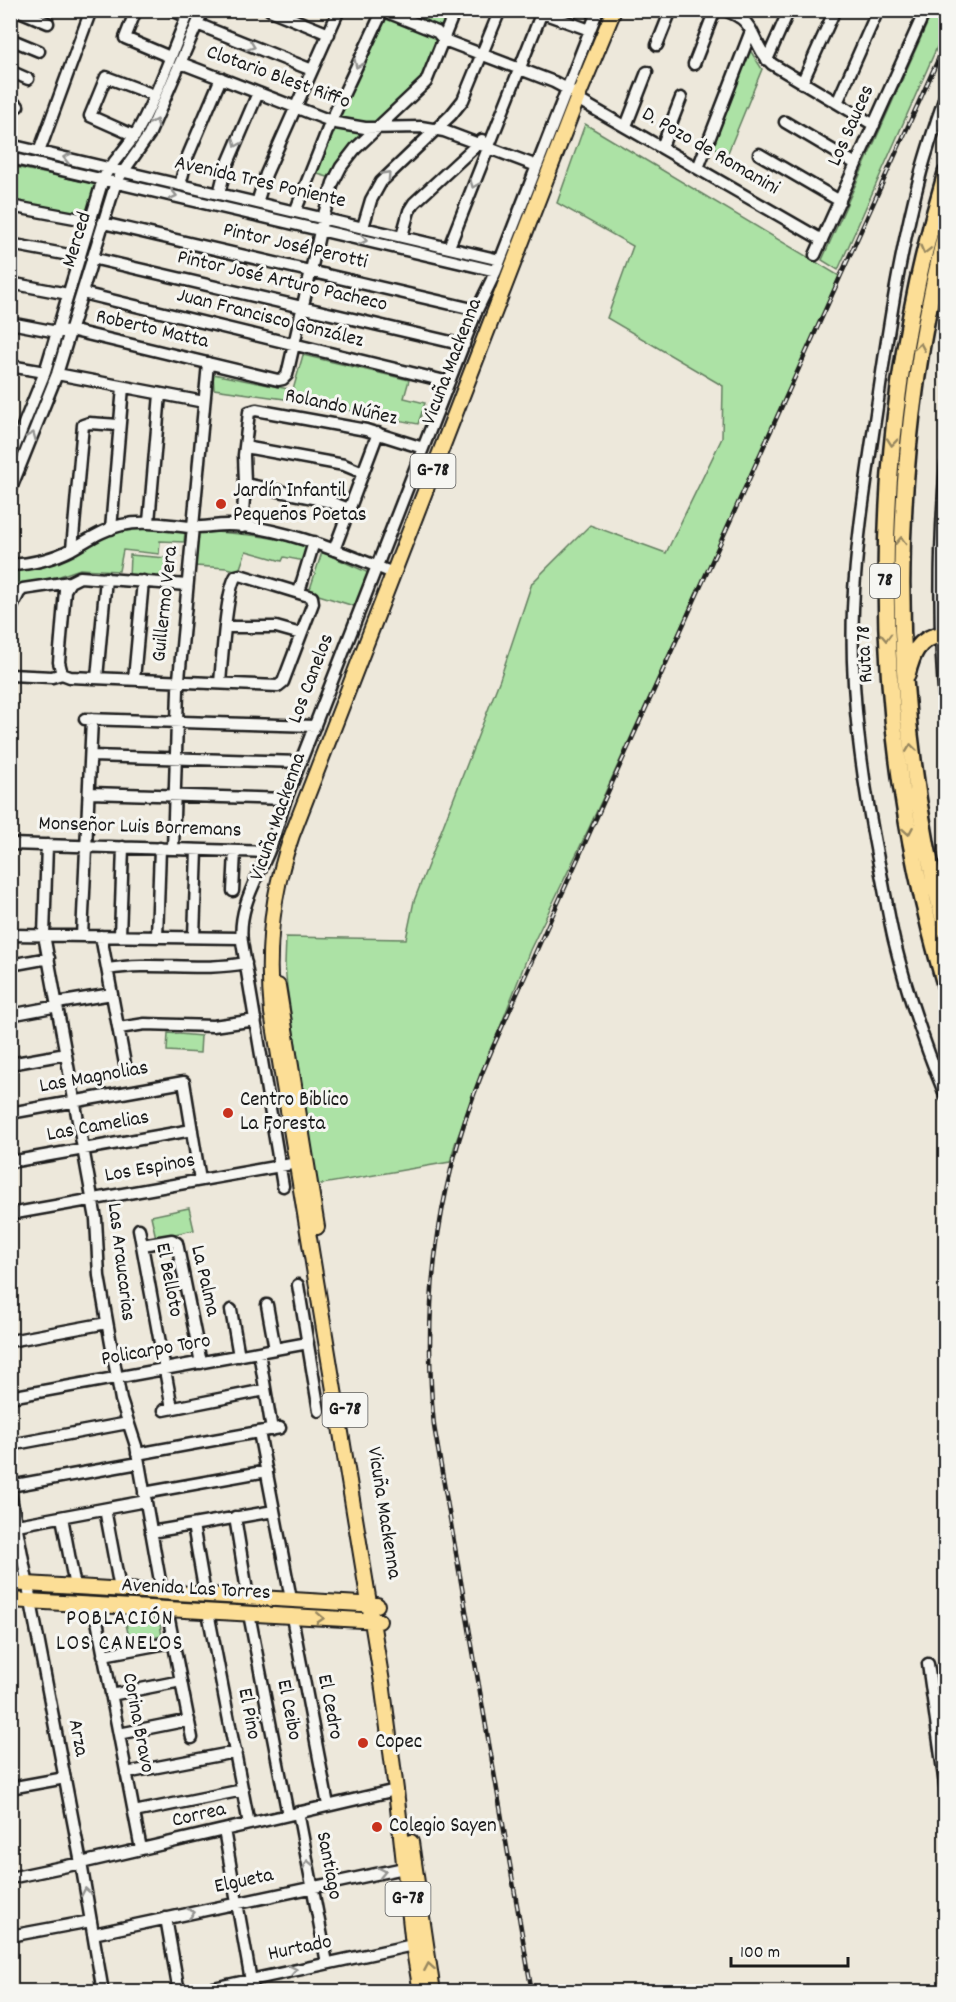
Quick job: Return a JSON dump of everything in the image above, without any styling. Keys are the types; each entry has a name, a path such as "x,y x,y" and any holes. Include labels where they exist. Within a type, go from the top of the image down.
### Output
{"highway":[{"name":"Ruta 78","path":"945,173 916,289 898,388 888,495 885,582 889,687 901,790 920,893 945,988"},
{"name":"Ruta 78","path":"945,231 920,350 907,449 901,555 904,683 912,755 920,814 945,931"},
{"path":"904,683 916,649 925,639 940,635"}],"main road":[{"name":"Vicuña Mackenna","path":"421,1992 413,1945 373,1604 301,1162 272,1012 269,974 270,936 276,889 287,847 574,94 614,10"},
{"name":"Avenida Las Torres","path":"10,1583 373,1604"},
{"name":"Avenida Las Torres","path":"10,1600 375,1621"},
{"name":"Vicuña Mackenna","path":"375,1621 433,1992"}],"street":[{"path":"17,10 48,23"},
{"path":"39,152 91,10"},
{"path":"136,10 124,38 170,57"},
{"path":"172,10 188,14"},
{"name":"Merced","path":"10,491 57,374 116,182 149,135 203,10"},
{"path":"270,10 329,34"},
{"path":"257,203 264,179 339,10"},
{"path":"294,344 323,218 337,175 350,154 426,82 456,10"},
{"path":"363,227 371,200 381,182 451,115 463,100 500,10"},
{"path":"657,45 671,10"},
{"path":"694,64 715,10"},
{"path":"725,10 744,21 767,60 874,125"},
{"path":"767,60 789,10"},
{"path":"802,83 835,10"},
{"path":"837,103 878,10"},
{"path":"295,212 331,121 382,11"},
{"name":"D. Pozo de Romanini","path":"382,11 436,32 444,40 520,69 574,94 822,240"},
{"path":"449,248 484,146 500,119 520,69 539,11 590,30"},
{"name":"Vicuña Mackenna","path":"496,271 537,166 574,94 590,30 597,12"},
{"name":"Los Sauces","path":"815,255 924,13"},
{"name":"Merced","path":"10,458 45,372 103,179 108,168 116,162 135,136 188,14"},
{"path":"197,24 312,70"},
{"path":"698,168 751,31"},
{"path":"10,39 39,51"},
{"name":"Clotario Blest Riffo","path":"181,63 331,121 357,127 436,129 537,166"},
{"path":"10,71 28,79"},
{"path":"626,126 647,72"},
{"path":"135,136 90,116 106,77 154,95"},
{"path":"180,185 188,158 221,78"},
{"path":"219,194 225,170 258,93"},
{"path":"945,94 914,199 888,331 858,545 852,644 861,770 889,916 911,1001 945,1096"},
{"path":"662,147 681,98"},
{"path":"396,111 400,128"},
{"path":"785,122 856,164"},
{"path":"357,127 361,143"},
{"name":"Avenida Tres Poniente","path":"10,145 500,260"},
{"path":"402,236 409,211 414,203 484,146"},
{"path":"759,154 840,201"},
{"name":"Avenida Tres Poniente","path":"10,158 496,271"},
{"path":"10,206 91,221"},
{"name":"Pintor José Perotti","path":"103,223 477,310"},
{"path":"10,244 80,258"},
{"name":"Pintor José Arturo Pacheco","path":"93,258 464,345"},
{"name":"Los Canelos","path":"283,1186 242,938 244,910 477,310 496,271"},
{"path":"10,283 68,294"},
{"name":"Juan Francisco González","path":"82,293 449,382"},
{"name":"Roberto Matta","path":"10,322 57,332 70,330 278,380 287,375 294,344"},
{"name":"Guillermo Vera","path":"173,849 178,681 208,363"},
{"path":"10,366 45,372"},
{"path":"57,374 204,402"},
{"path":"111,529 123,387"},
{"path":"149,522 160,394"},
{"name":"Rolando Núñez","path":"245,447 249,412 256,410 378,433 423,448"},
{"path":"72,549 82,428 85,424 119,425"},
{"path":"334,550 378,433"},
{"path":"242,527 245,447 344,465 363,472"},
{"path":"945,465 939,561 940,635 945,714"},
{"path":"245,484 327,501 349,509"},
{"path":"10,565 37,562 72,549 111,529 149,522 194,527 227,525 314,542 393,573"},
{"path":"299,592 314,542"},
{"path":"10,675 52,677 62,674 97,678 134,679 220,683 280,685 313,599 299,592 238,575 234,577 220,683"},
{"path":"10,611 18,593 23,589 70,582 84,576 187,585"},
{"path":"97,678 106,578"},
{"path":"134,679 143,581"},
{"path":"62,674 58,665 65,590 70,582"},
{"path":"226,627 276,627 301,634"},
{"path":"82,936 85,849 90,793 89,719 315,726"},
{"path":"91,756 301,762"},
{"path":"90,793 286,799"},
{"name":"Monseñor Luis Borremans","path":"10,844 268,852"},
{"name":"Las Araucarias","path":"47,845 44,935 93,1199 97,1227 99,1276 107,1323 121,1400 138,1458 162,1592"},
{"path":"120,936 123,847"},
{"path":"157,937 160,848"},
{"path":"194,937 197,850"},
{"path":"233,891 235,851"},
{"path":"10,935 242,938"},
{"path":"101,936 126,1064"},
{"path":"10,965 49,958"},
{"path":"108,969 135,965 211,968 246,963"},
{"path":"10,1015 112,994"},
{"path":"119,1028 145,1024 213,1026 256,1020"},
{"path":"10,1064 66,1054"},
{"name":"Las Magnolias","path":"10,1113 184,1082 192,1130"},
{"path":"192,1130 200,1180"},
{"name":"Las Camelias","path":"10,1162 192,1130"},
{"name":"Los Espinos","path":"10,1214 301,1162"},
{"name":"El Belloto","path":"139,1229 165,1369 168,1409 265,1390"},
{"name":"La Palma","path":"142,1245 172,1240 177,1243 201,1362"},
{"path":"298,1285 319,1411"},
{"path":"267,1305 275,1349"},
{"path":"231,1310 239,1356"},
{"path":"10,1341 107,1323"},
{"name":"Policarpo Toro","path":"10,1396 308,1343"},
{"path":"10,1486 276,1429 265,1390 259,1352"},
{"path":"10,1445 128,1422"},
{"path":"259,1432 291,1599"},
{"path":"14,1519 62,1517 105,1509 145,1497 267,1471"},
{"name":"Arza","path":"10,1492 81,1863 103,1992"},
{"path":"105,1509 120,1589"},
{"path":"151,1532 274,1510"},
{"path":"62,1517 75,1587"},
{"path":"235,1517 248,1597"},
{"path":"193,1525 205,1594"},
{"name":"Corina Bravo","path":"94,1605 141,1849"},
{"path":"167,1609 192,1738"},
{"name":"El Pino","path":"208,1612 249,1824"},
{"name":"El Ceibo","path":"249,1614 293,1814"},
{"name":"El Cedro","path":"292,1617 328,1805"},
{"path":"103,1655 173,1642"},
{"path":"928,1664 945,1792"},
{"path":"111,1695 181,1681"},
{"path":"119,1734 189,1720"},
{"path":"126,1773 236,1752"},
{"path":"10,1788 65,1778"},
{"path":"134,1812 243,1790"},
{"name":"Correa","path":"10,1878 396,1790"},
{"name":"Santiago","path":"293,1814 312,1887 327,1963"},
{"path":"224,1830 253,1992"},
{"name":"Elgueta","path":"93,1934 404,1868"},
{"path":"166,1918 178,1992"},
{"path":"10,1936 91,1921"},
{"name":"Hurtado","path":"195,1992 413,1945"}],"green space":[{"path":"413,11 450,11 422,76 417,84 357,139 328,177 314,173 382,14 408,24"},
{"path":"931,15 945,23 945,29 838,270 822,260"},
{"path":"748,47 762,69 727,155 710,145"},
{"path":"585,124 841,277 589,828 530,950 450,1162 317,1185 287,987 286,937 406,939 414,901 500,679 532,583 590,525 666,553 722,438 723,386 607,318 633,246 557,203"},
{"path":"10,166 95,184 87,214 11,201"},
{"path":"303,355 409,380 404,398 425,403 418,424 306,402 214,389 213,374 293,390"},
{"path":"132,526 183,528 184,542 160,541 159,554 123,550 119,571 80,569 60,576 11,585 10,568 106,533"},
{"path":"198,531 282,540 309,547 304,561 284,557 282,561 246,551 239,571 195,566"},
{"path":"322,552 371,574 354,606 309,592"},
{"path":"130,555 167,558 165,581 129,578"},
{"path":"168,1033 201,1036 200,1053 167,1051"},
{"path":"189,1208 194,1230 156,1238 151,1216"},
{"path":"159,1618 162,1636 130,1642 126,1624"}],"railway":[{"path":"532,1992 434,1426 430,1328 438,1232 447,1186 474,1093 493,1047 946,42"}],"place":[{"name":"Jardín Infantil Pequeños Poetas","path":"221,504"},
{"name":"Centro Biblico La Foresta","path":"228,1113"},
{"name":"Copec","path":"363,1743"},
{"name":"Colegio Sayen","path":"377,1827"}],"district":[{"name":"POBLACIÓN LOS CANELOS","path":"120,1632"}]}
